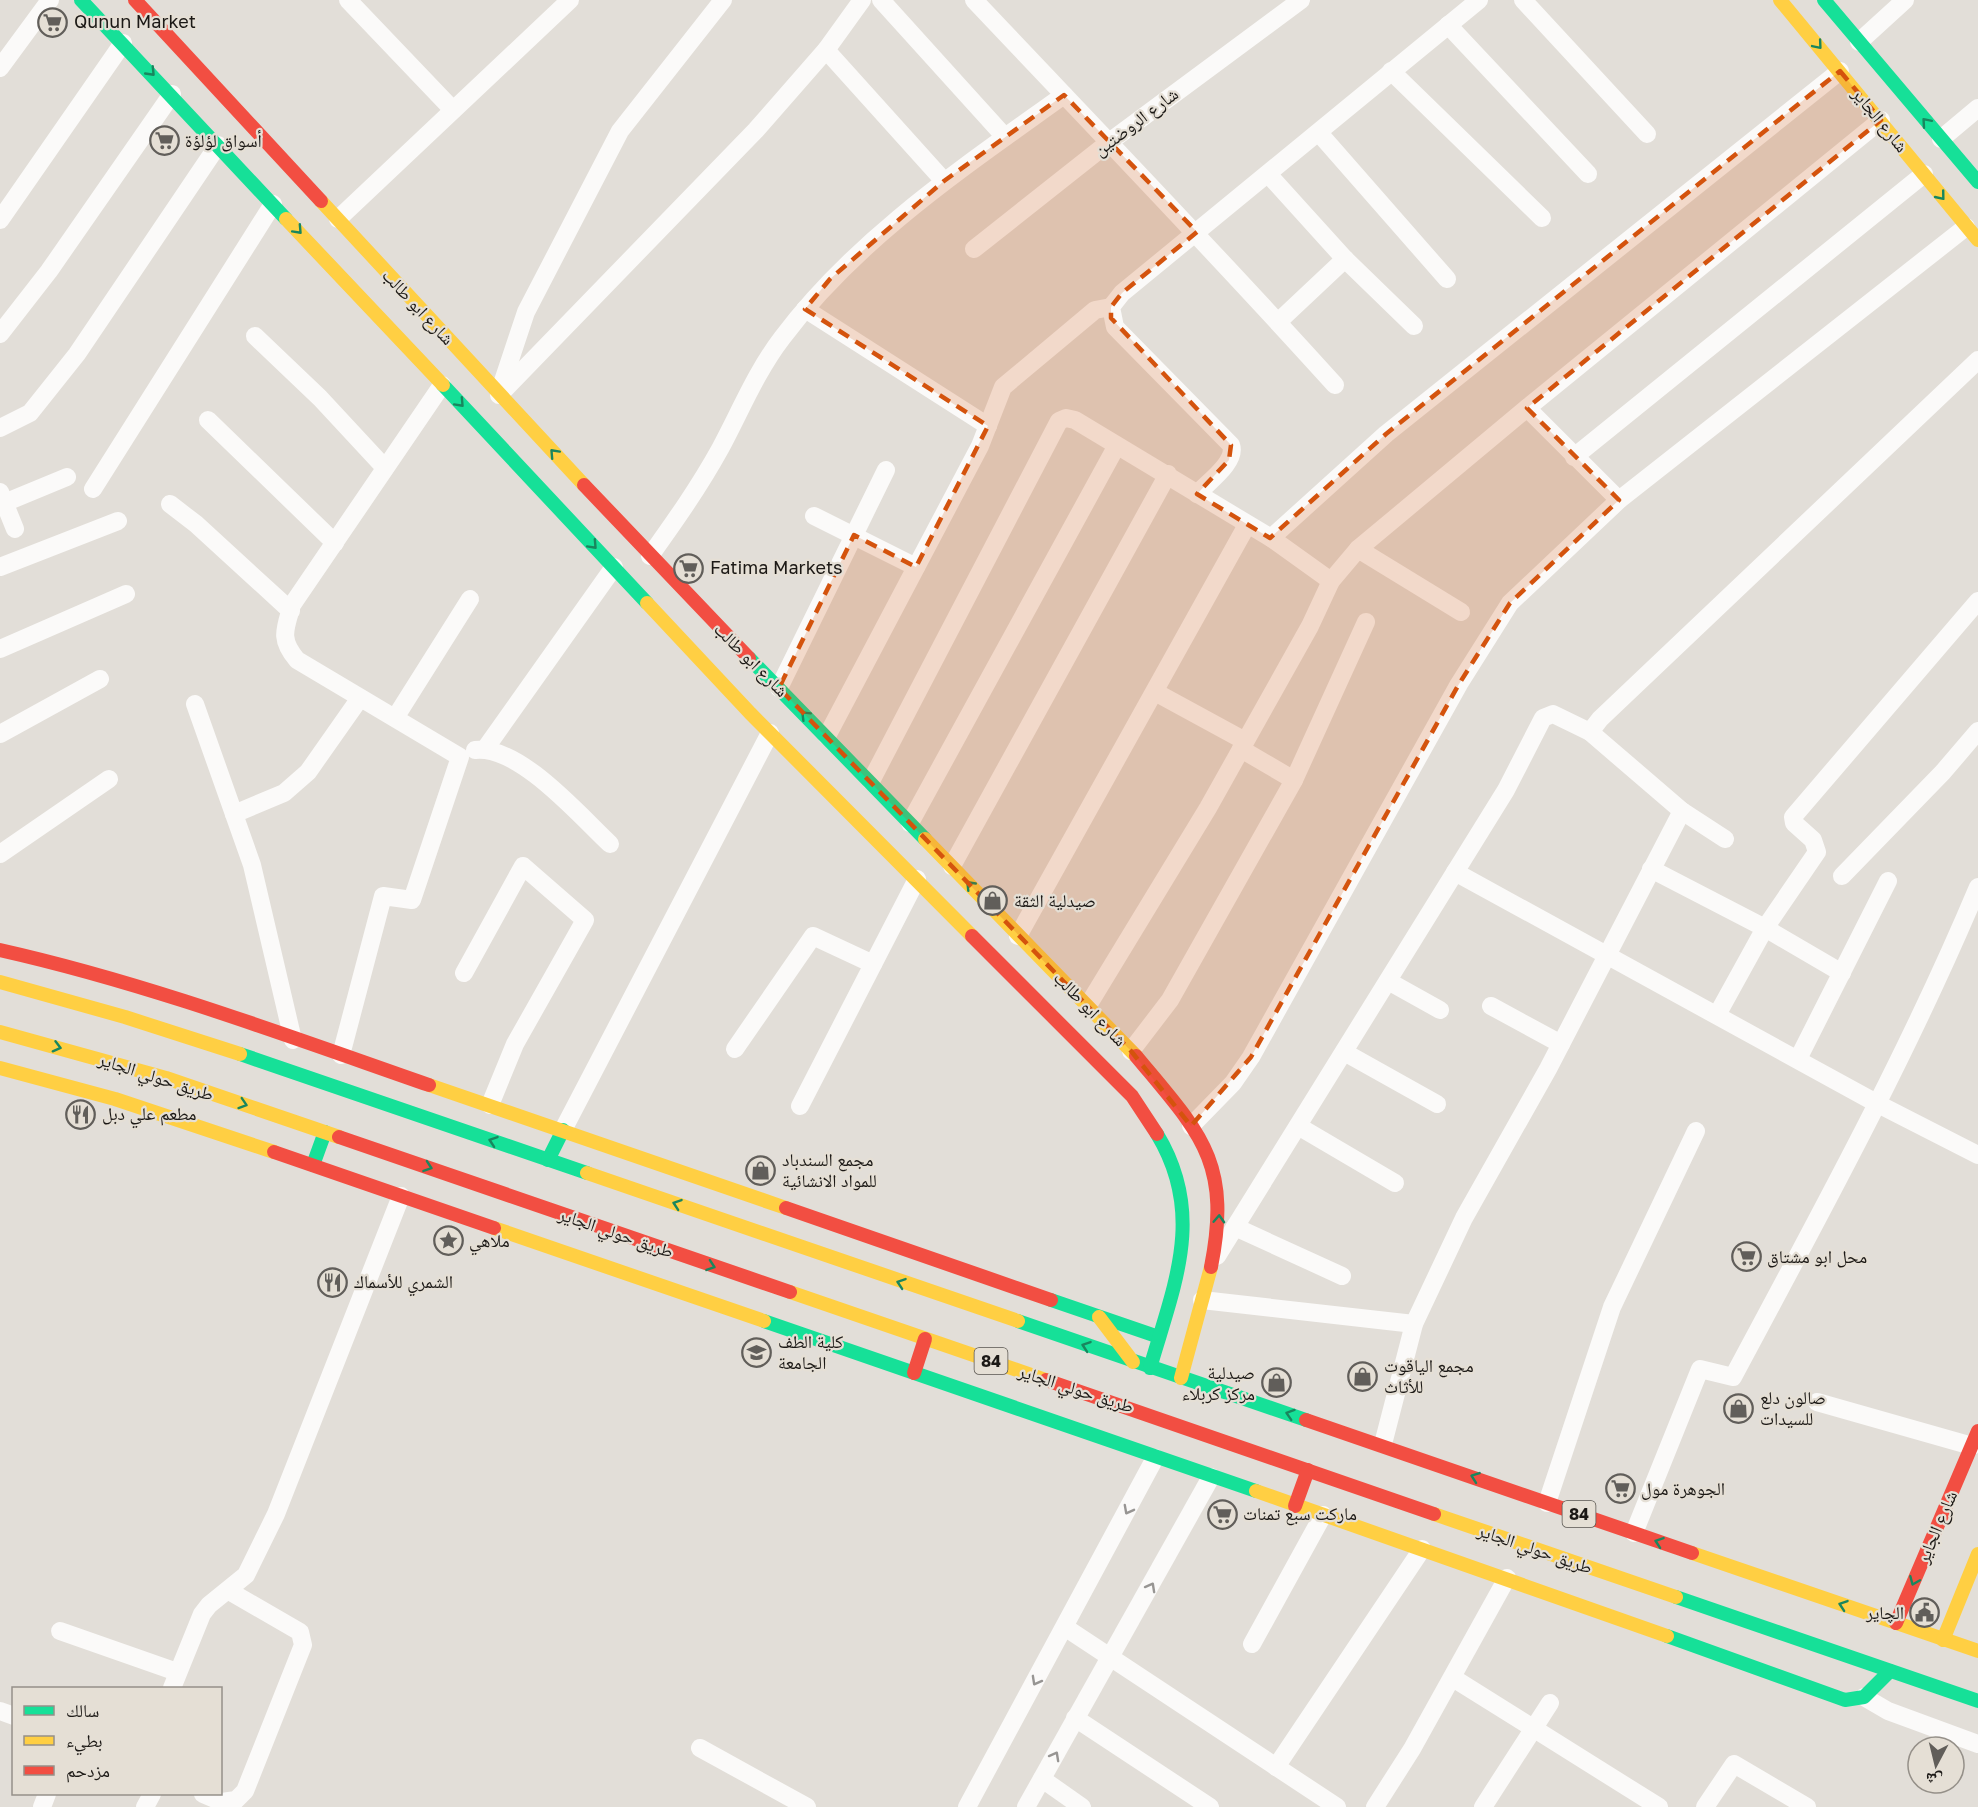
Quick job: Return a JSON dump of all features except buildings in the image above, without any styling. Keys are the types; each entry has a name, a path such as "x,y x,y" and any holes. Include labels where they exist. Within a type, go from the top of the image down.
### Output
{"main road":[{"name":"شارع ابو طالب","path":"81,0 172,94 442,385 560,485 650,556 872,781 1086,1007 1131,1051 1191,1126 1206,1152 1218,1189 1218,1229 1181,1378"},
{"name":"شارع ابو طالب","path":"135,0 499,394 614,567 770,733 1132,1096 1157,1131 1176,1172 1183,1203 1184,1223 1167,1305 1150,1368"},
{"name":"شارع الجاير","path":"1780,0 1881,120 1972,234"},
{"name":"شارع الجاير","path":"1824,0 1941,139 1975,174"},
{"path":"0,950 58,963 179,999 1159,1337"},
{"name":"84","path":"0,982 178,1032 1150,1368 1383,1444 1546,1503 1978,1651"},
{"name":"طريق حولي الجاير","path":"0,1032 166,1078 1978,1701"},
{"path":"0,1068 115,1099 313,1165 1507,1578 1845,1700 1864,1697 1890,1671"},
{"path":"548,1160 563,1130"},
{"path":"313,1165 325,1132"},
{"path":"1167,1305 1182,1313 1200,1307"},
{"path":"1099,1317 1133,1362"},
{"path":"914,1373 926,1339"},
{"name":"شارع الجاير","path":"1896,1623 1975,1438"},
{"path":"1295,1506 1308,1470"},
{"path":"1943,1640 1978,1554"}],"street":[{"path":"0,68 50,0"},
{"path":"348,0 453,110"},
{"path":"499,394 526,312 620,131 723,0"},
{"path":"499,394 756,130 826,50 862,0"},
{"path":"881,0 1005,137"},
{"path":"974,0 1108,143 1197,232 1335,385"},
{"name":"شارع الروضتين","path":"974,249 1108,143 1300,0"},
{"path":"827,736 988,426 1004,387 1095,310 1111,307 1122,293 1479,0"},
{"path":"1523,0 1647,134"},
{"path":"1859,42 1905,0"},
{"path":"338,219 453,110 559,4"},
{"path":"1448,25 1588,174"},
{"path":"0,220 123,44"},
{"path":"826,50 944,181"},
{"path":"1391,71 1542,218"},
{"path":"1271,538 1386,434 1840,71"},
{"path":"0,334 49,271 172,94"},
{"path":"650,556 691,499 752,386 780,340 830,279 944,181 1064,95"},
{"path":"1941,139 1978,108"},
{"path":"1086,1007 1243,745 1310,626 1331,581 1358,549 1527,408 1881,120"},
{"path":"1319,133 1447,279"},
{"path":"0,428 30,413 77,354 218,145"},
{"path":"1268,174 1345,259 1414,326"},
{"path":"1574,457 1924,174"},
{"path":"93,489 273,204"},
{"path":"1191,1126 1233,1083 1251,1057 1459,684 1510,603 1618,500 1972,234"},
{"path":"1278,322 1345,259"},
{"path":"1111,307 1115,327 1231,445 1233,450 1229,460 1197,494"},
{"path":"805,309 988,426"},
{"path":"255,336 320,398 385,468"},
{"path":"1590,732 1600,719 1978,360"},
{"path":"442,385 334,543 291,611 285,632 286,647 297,660 460,757"},
{"path":"1527,408 1618,500"},
{"path":"872,781 1059,421 1066,418 1076,420 1116,447 1168,474 1271,538 1331,581"},
{"path":"208,420 334,543"},
{"path":"910,823 1116,447"},
{"path":"779,688 886,470"},
{"path":"952,866 1168,474"},
{"path":"15,529 2,497 67,477"},
{"path":"170,504 196,524 291,611"},
{"path":"814,516 916,567"},
{"path":"0,567 118,521"},
{"path":"1018,936 1155,692 1184,634 1247,525"},
{"path":"1358,549 1461,612"},
{"path":"485,749 614,567"},
{"path":"0,649 126,594"},
{"path":"395,718 471,599"},
{"path":"1717,1015 1765,928 1817,852 1813,840 1794,823 1793,817 1978,601"},
{"path":"1131,1051 1170,1000 1294,780 1366,622"},
{"path":"0,734 100,679"},
{"path":"1155,692 1243,745 1294,780"},
{"path":"234,814 284,793 308,772 360,698"},
{"path":"195,704 252,865 293,1040"},
{"path":"1210,1268 1506,790 1543,718 1553,714 1590,732 1682,811 1725,839"},
{"path":"563,1130 770,733"},
{"path":"1842,876 1976,737"},
{"path":"341,1054 383,896 412,900 460,757 471,751 485,749 522,763 610,844"},
{"path":"0,854 109,779"},
{"path":"1383,1444 1414,1324 1464,1218 1561,1044 1682,811"},
{"path":"464,973 523,866 585,920 515,1044 490,1105"},
{"path":"1651,869 1765,928 1842,973"},
{"path":"1455,872 1878,1104 1978,1155"},
{"path":"800,1106 917,879"},
{"path":"1798,1059 1888,881"},
{"path":"1634,1533 1700,1369 1733,1377 1878,1104 1952,950 1978,887"},
{"path":"735,1049 813,936 873,964"},
{"path":"1388,981 1440,1010"},
{"path":"1491,1006 1561,1044"},
{"path":"1344,1052 1437,1104"},
{"path":"1298,1126 1395,1183"},
{"path":"1546,1503 1612,1307 1696,1131"},
{"path":"60,1631 174,1680 202,1614 215,1599 229,1591 246,1575 254,1563 276,1514 401,1196"},
{"path":"1235,1227 1342,1276"},
{"path":"1200,1307 1414,1324"},
{"path":"1817,1402 1975,1438"},
{"path":"967,1807 1066,1628 1155,1458"},
{"path":"1026,1807 1075,1718 1112,1658 1211,1477"},
{"path":"1252,1644 1323,1515"},
{"path":"1276,1767 1422,1550"},
{"path":"1375,1807 1453,1678 1507,1578"},
{"path":"205,1795 222,1802 236,1800 245,1791 304,1638 292,1626 229,1591"},
{"path":"1066,1628 1337,1807"},
{"path":"1453,1678 1659,1807"},
{"path":"1864,1697 1888,1711 1978,1744"},
{"path":"1489,1805 1550,1703"},
{"path":"1075,1718 1209,1807"},
{"path":"700,1748 807,1807"},
{"path":"1706,1807 1734,1764 1807,1807"},
{"path":"1042,1779 1082,1807"}],"highlighted area":[{"path":"1840,71 1881,120 1527,408 1619,500 1510,603 1459,684 1251,1057 1191,1126 1131,1051 779,688 854,535 916,567 988,426 805,309 830,279 944,181 1064,95 1197,232 1122,293 1111,307 1111,318 1231,445 1229,460 1197,494 1270,538 1386,434"}],"traffic: fast":[{"path":"81,0 286,219"},
{"path":"1824,0 1978,182"},
{"path":"443,385 647,603"},
{"path":"749,658 925,839"},
{"path":"240,1054 587,1173"},
{"path":"548,1160 563,1130"},
{"path":"313,1165 325,1132"},
{"path":"1150,1368 1176,1279 1183,1222 1180,1193 1172,1164 1157,1134"},
{"path":"1051,1300 1159,1337"},
{"path":"764,1321 1256,1491"},
{"path":"1018,1321 1306,1420"},
{"path":"1676,1597 1978,1701"},
{"path":"1667,1636 1845,1700 1864,1697 1890,1671"}],"traffic: slow":[{"path":"1780,0 1978,240"},
{"path":"321,201 584,485"},
{"path":"286,219 443,385"},
{"path":"647,603 750,713 972,936"},
{"path":"925,839 1136,1056"},
{"path":"0,982 125,1017 240,1054"},
{"path":"0,1032 166,1078 339,1137"},
{"path":"0,1068 115,1099 274,1152"},
{"path":"429,1085 786,1208"},
{"path":"587,1173 1018,1321"},
{"path":"494,1228 764,1321"},
{"path":"1181,1378 1211,1267"},
{"path":"790,1292 1046,1380"},
{"path":"1099,1317 1133,1362"},
{"path":"1256,1491 1667,1636"},
{"path":"1434,1514 1676,1597"},
{"path":"1692,1553 1978,1651"},
{"path":"1943,1640 1978,1554"}],"traffic: jam":[{"path":"135,0 321,201"},
{"path":"584,485 749,658"},
{"path":"972,936 1132,1096 1157,1134"},
{"path":"0,950 163,994 429,1085"},
{"path":"1136,1056 1178,1107 1205,1151 1213,1174 1217,1200 1211,1267"},
{"path":"339,1137 790,1292"},
{"path":"274,1152 494,1228"},
{"path":"786,1208 1051,1300"},
{"path":"914,1373 925,1339"},
{"path":"1046,1380 1434,1514"},
{"path":"1306,1420 1692,1553"},
{"path":"1896,1623 1978,1431"},
{"path":"1295,1506 1308,1470"}],"place":[{"name":"Qunun Market","path":"53,22"},
{"name":"أسواق لؤلؤة","path":"164,141"},
{"name":"Fatima Markets","path":"689,568"},
{"name":"صيدلية الثقة","path":"993,901"},
{"name":"مطعم علي دبل","path":"81,1114"},
{"name":"مجمع السندباد للمواد الانشائية","path":"761,1170"},
{"name":"ملاهي","path":"448,1241"},
{"name":"محل ابو مشتاق","path":"1746,1257"},
{"name":"الشمري للأسماك","path":"333,1282"},
{"name":"كلية الطف الجامعة","path":"757,1352"},
{"name":"مجمع الياقوت للأثاث","path":"1363,1376"},
{"name":"صيدلية مركز كربلاء","path":"1276,1383"},
{"name":"صالون دلع للسيدات","path":"1739,1408"},
{"name":"الجوهرة مول","path":"1620,1489"},
{"name":"ماركت سبع تمنات","path":"1222,1514"},
{"name":"الچاير","path":"1925,1613"}]}
